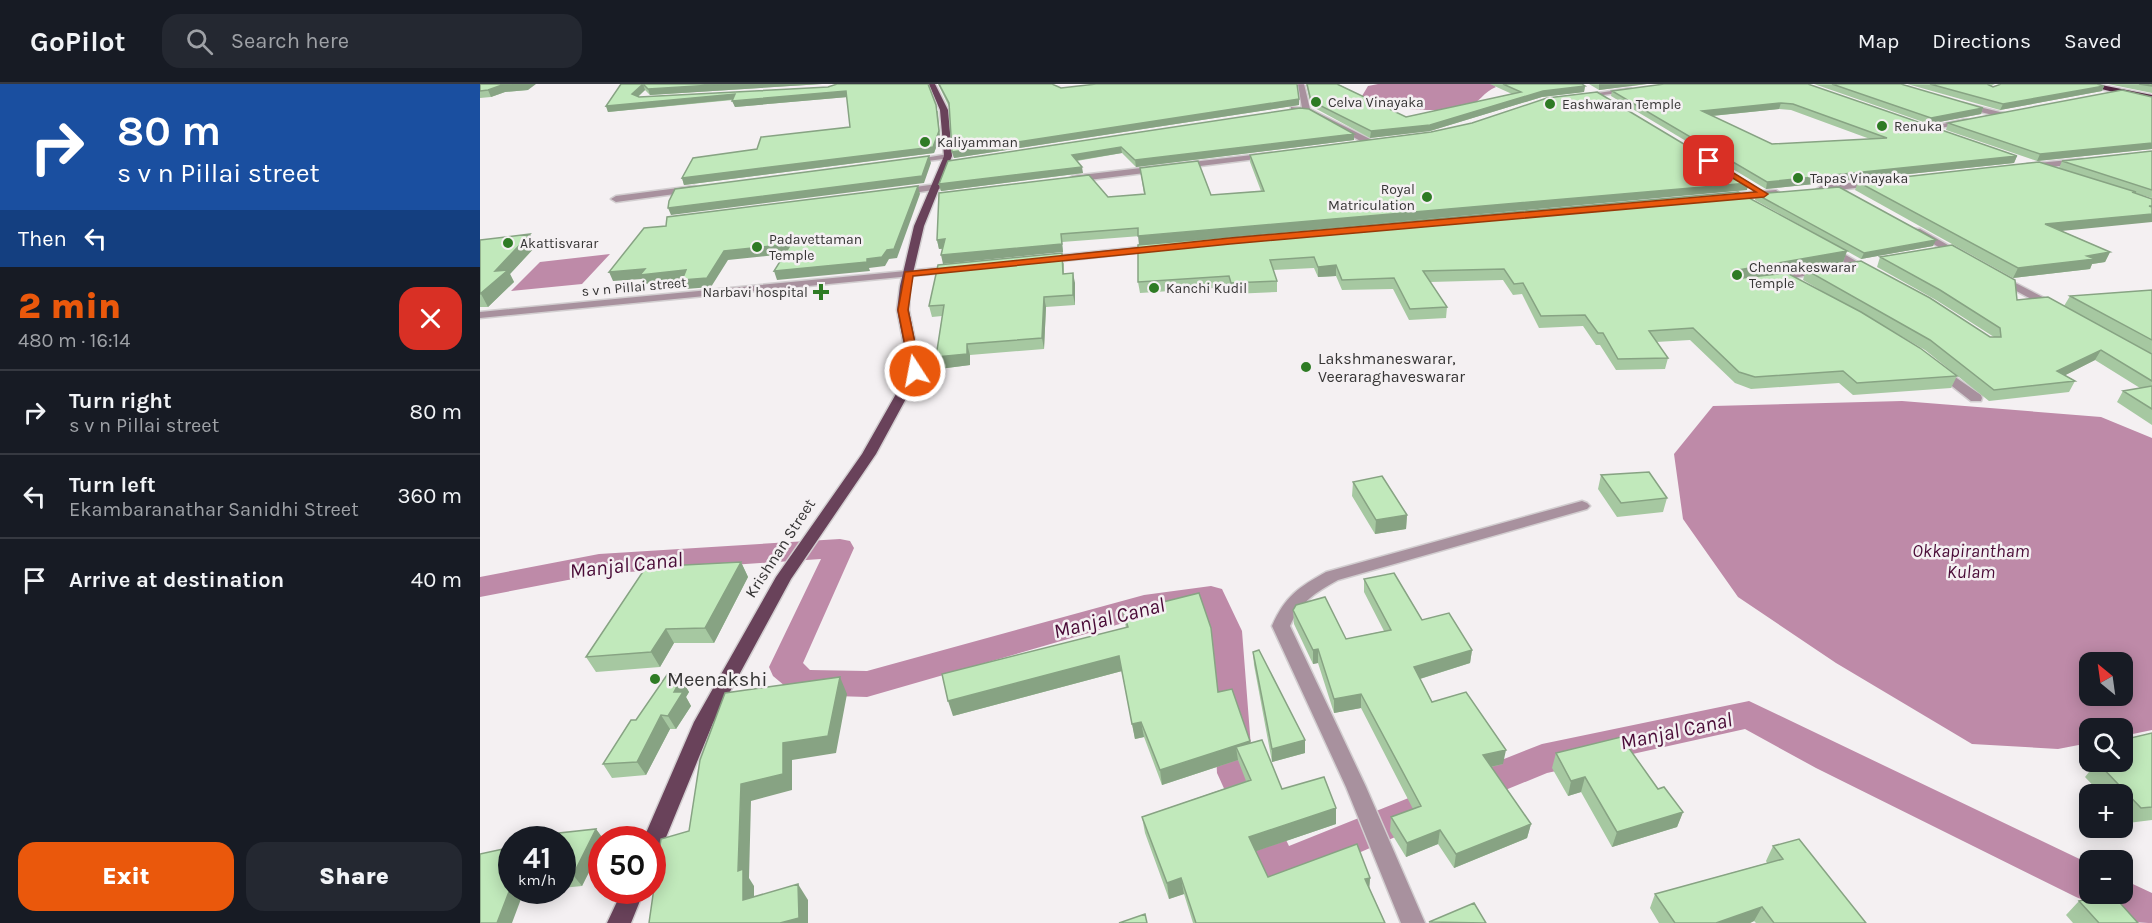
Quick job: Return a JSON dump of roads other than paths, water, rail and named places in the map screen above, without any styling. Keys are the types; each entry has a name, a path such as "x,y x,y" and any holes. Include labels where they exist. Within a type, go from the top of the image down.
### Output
{"highway":[{"path":"2084,84 2152,97"},
{"path":"2095,84 2152,97"}],"main road":[{"path":"932,84 944,110 946,160"},
{"name":"Krishnan Street","path":"660,826 705,722 784,577 869,454 915,371 903,310 908,274 919,226 933,197 946,160"},
{"path":"620,923 628,904"}],"street":[{"path":"1301,84 1306,109"},
{"path":"1580,84 1608,100"},
{"path":"1569,97 1641,89"},
{"path":"2098,96 2120,91"},
{"path":"1957,103 2001,115"},
{"path":"1282,111 1306,109 1371,141 1355,143"},
{"path":"1928,128 2011,113"},
{"path":"1917,125 1949,136"},
{"path":"1062,181 1273,154"},
{"path":"905,162 946,160 956,162"},
{"path":"2037,166 2095,160"},
{"path":"2014,163 2058,172"},
{"path":"1807,190 1886,182"},
{"path":"893,193 936,187"},
{"path":"1839,187 1858,198"},
{"path":"1754,188 1764,194"},
{"path":"616,199 700,189"},
{"path":"1713,199 1785,192"},
{"path":"933,197 945,195"},
{"path":"1737,196 1756,208"},
{"path":"1908,226 2063,312"},
{"path":"1815,241 1883,279"},
{"path":"1028,262 1171,247"},
{"path":"1924,252 1947,249"},
{"path":"1765,280 1878,260"},
{"name":"s v n Pillai street","path":"480,315 968,268"},
{"path":"1785,277 1804,287"},
{"path":"1929,362 1976,398"},
{"path":"1413,923 1356,788 1281,626 1289,606 1302,593 1332,576 1582,506"}],"water":[{"path":"1378,84 1492,84 1496,87 1471,105 1457,109 1420,110 1367,101 1362,96 1368,86"},
{"path":"610,254 582,284 511,291 540,262"},
{"name":"Okkapirantham Kulam","path":"1902,401 2101,417 2152,438 2152,730 2133,734 2133,718 2079,718 2079,745 2058,749 1972,744 1836,663 1738,597 1683,519 1674,454 1713,406"}],"waterway":[{"name":"Manjal Canal","path":"480,587 599,564 840,548 785,667 803,682 867,684 1144,606 1211,596 1226,631 1235,773 1280,868 1426,807"},
{"name":"Manjal Canal","path":"1464,791 1542,759 1749,715 1829,758 2079,879"},
{"name":"Manjal Canal","path":"2132,904 2152,914"}],"place":[{"name":"Celva Vinayaka","path":"1316,102"},
{"name":"Eashwaran Temple","path":"1550,104"},
{"name":"Renuka","path":"1882,126"},
{"name":"Kaliyamman","path":"925,142"},
{"name":"Tapas Vinayaka","path":"1798,178"},
{"name":"Royal Matriculation","path":"1427,197"},
{"name":"Akattisvarar","path":"508,243"},
{"name":"Padavettaman Temple","path":"757,247"},
{"name":"Chennakeswarar Temple","path":"1737,275"},
{"name":"Kanchi Kudil","path":"1154,288"},
{"name":"Narbavi hospital","path":"821,292"},
{"name":"Lakshmaneswarar, Veeraraghaveswarar","path":"1306,367"},
{"name":"Meenakshi","path":"655,679"}]}
